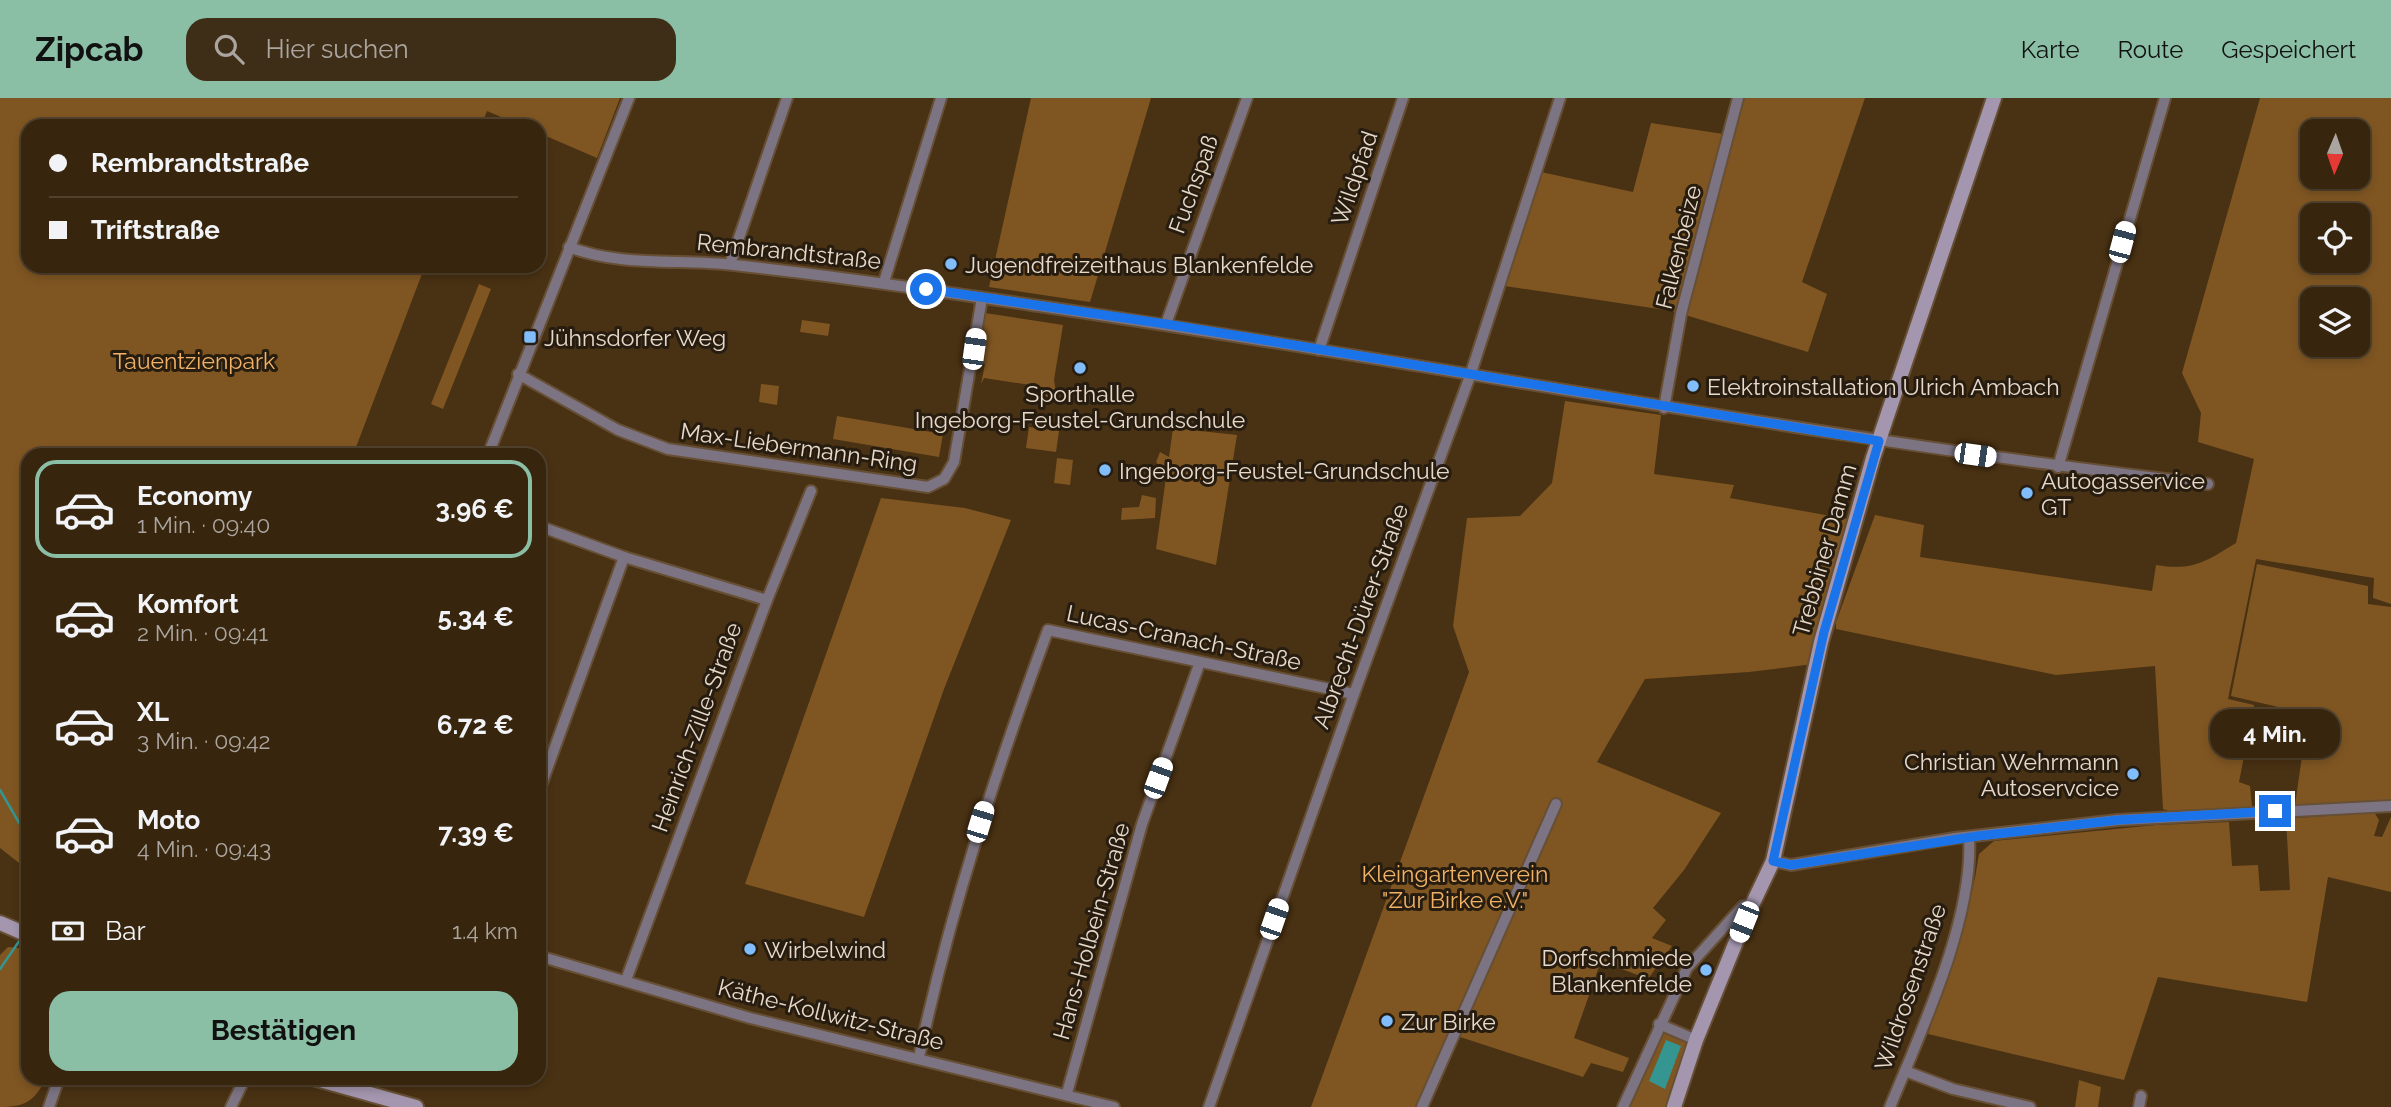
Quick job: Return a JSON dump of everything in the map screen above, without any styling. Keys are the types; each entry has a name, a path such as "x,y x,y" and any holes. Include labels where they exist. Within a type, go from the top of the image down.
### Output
{"main road":[{"name":"Trebbiner Damm","path":"1674,1107 1696,1040 1752,904 1773,861 1824,632 1879,441 1994,98"},
{"path":"0,923 21,933"},
{"path":"338,1085 416,1107"}],"street":[{"path":"491,448 629,98"},
{"path":"730,264 787,98"},
{"path":"884,282 941,98"},
{"name":"Fuchspaß","path":"1166,324 1247,98"},
{"name":"Wildpfad","path":"1319,350 1403,98"},
{"name":"Albrecht-Dürer-Straße","path":"1209,1107 1354,694 1470,376 1560,98"},
{"name":"Falkenbeize","path":"1664,408 1681,314 1738,98"},
{"path":"2057,467 2165,98"},
{"name":"Rembrandtstraße","path":"569,247 593,256 730,264 884,282 1166,324 1664,408 1879,441 2057,467 2208,484"},
{"name":"Max-Liebermann-Ring","path":"518,374 618,429 668,449 928,487 940,483 950,473 954,462 982,298"},
{"name":"Heinrich-Zille-Straße","path":"626,980 766,600 811,491"},
{"path":"546,529 624,557 766,600"},
{"path":"546,772 624,557"},
{"name":"Lucas-Cranach-Straße","path":"919,1057 955,902 996,769 1048,630 1354,694"},
{"name":"Hans-Holbein-Straße","path":"1068,1093 1142,824 1200,662"},
{"path":"1422,1107 1556,804"},
{"path":"1773,861 1791,865 1969,837 2118,820 2391,806"},
{"name":"Wildrosenstraße","path":"1890,1107 1928,1013 1955,931 1970,864 1969,837"},
{"path":"1623,1107 1687,968 1744,906 1752,904"},
{"name":"Käthe-Kollwitz-Straße","path":"546,958 750,1018 1068,1093 1114,1107"},
{"path":"1659,1024 1696,1040"},
{"path":"1905,1071 1952,1089 2030,1107"},
{"path":"49,1107 57,1085"},
{"path":"231,1107 242,1085"}],"green space":[{"name":"Tauentzienpark","path":"0,98 620,98 597,158 546,136 546,119 506,119 487,111 484,119 21,119 21,273 422,273 356,448 21,448 21,864 0,848"},
{"path":"1031,98 1151,98 1090,302 989,287"},
{"path":"1734,98 1865,98 1802,282 1827,294 1808,352 1672,311 1505,286 1541,172 1633,192 1651,123 1723,134"},
{"path":"2260,98 2391,98 2391,604 2373,598 2374,578 2256,559 2228,699 2254,705 2239,782 2250,786 2252,807 2177,813 2163,809 2155,666 2056,675 1836,629 1836,622 1875,515 1924,525 1920,557 2152,591 2156,565 2189,566 2216,555 2236,543 2254,459 2198,442 2201,413 2182,373"},
{"path":"479,284 491,289 443,409 431,404"},
{"path":"985,313 1063,325 1054,380 1057,399 1029,392 1030,385 984,378 981,384 985,364 976,362"},
{"path":"802,320 830,324 828,336 800,332"},
{"path":"761,384 779,386 777,405 759,402"},
{"name":"Kleingartenverein \"Zur Birke e.V.\"","path":"1565,401 1661,415 1654,474 1734,485 1730,498 1848,519 1813,664 1749,672 1645,679 1597,762 1721,813 1684,870 1653,908 1666,920 1652,938 1672,946 1648,979 1601,961 1574,1038 1629,1058 1623,1072 1591,1063 1583,1077 1454,1035 1422,1107 1311,1107 1469,672 1453,626 1467,518 1520,516 1552,483"},
{"path":"837,416 943,434 939,457 833,439"},
{"path":"1029,427 1059,431 1056,452 1026,448"},
{"path":"1173,428 1237,435 1216,565 1156,549 1168,463 1161,468 1156,462 1160,452 1169,457"},
{"path":"1057,458 1073,460 1070,485 1054,483"},
{"path":"1142,495 1156,498 1155,518 1121,520 1122,508 1139,507"},
{"path":"881,498 965,508 1011,520 944,689 864,917 745,884"},
{"path":"2257,564 2368,586 2368,604 2391,607 2391,801 2295,805 2308,714 2231,696"},
{"path":"2374,812 2379,820 2374,836 2382,837 2391,817 2391,892 2328,877 2307,1002 2158,977 2124,1080 1928,1034 1964,922 1979,854 1994,841 2156,825 2229,822 2232,866 2258,865 2260,891 2290,890 2286,819"},
{"path":"8,947 21,948 21,1085 42,1085 33,1097 23,1104 0,1107 0,955"},
{"path":"1659,1024 1696,1040 1674,1107 1623,1107"},
{"path":"2079,1080 2101,1087 2098,1107 2075,1107"}],"water":[{"path":"1666,1040 1681,1046 1665,1089 1649,1081"}],"waterway":[{"path":"0,790 21,826"},
{"path":"0,969 21,938"}],"place":[{"name":"Jugendfreizeithaus Blankenfelde","path":"951,264"},
{"name":"Jühnsdorfer Weg","path":"530,337"},
{"name":"Sporthalle Ingeborg-Feustel-Grundschule","path":"1080,368"},
{"name":"Elektroinstallation Ulrich Ambach","path":"1693,386"},
{"name":"Ingeborg-Feustel-Grundschule","path":"1105,470"},
{"name":"Autogasservice GT","path":"2027,493"},
{"name":"Christian Wehrmann Autoservcice","path":"2133,774"},
{"name":"Wirbelwind","path":"750,949"},
{"name":"Dorfschmiede Blankenfelde","path":"1706,970"},
{"name":"Zur Birke","path":"1387,1021"}],"route":[{"path":"926,289 1166,324 1756,423 1879,441 1815,667 1773,861 1791,865 1955,838 2118,820 2275,811"}]}
